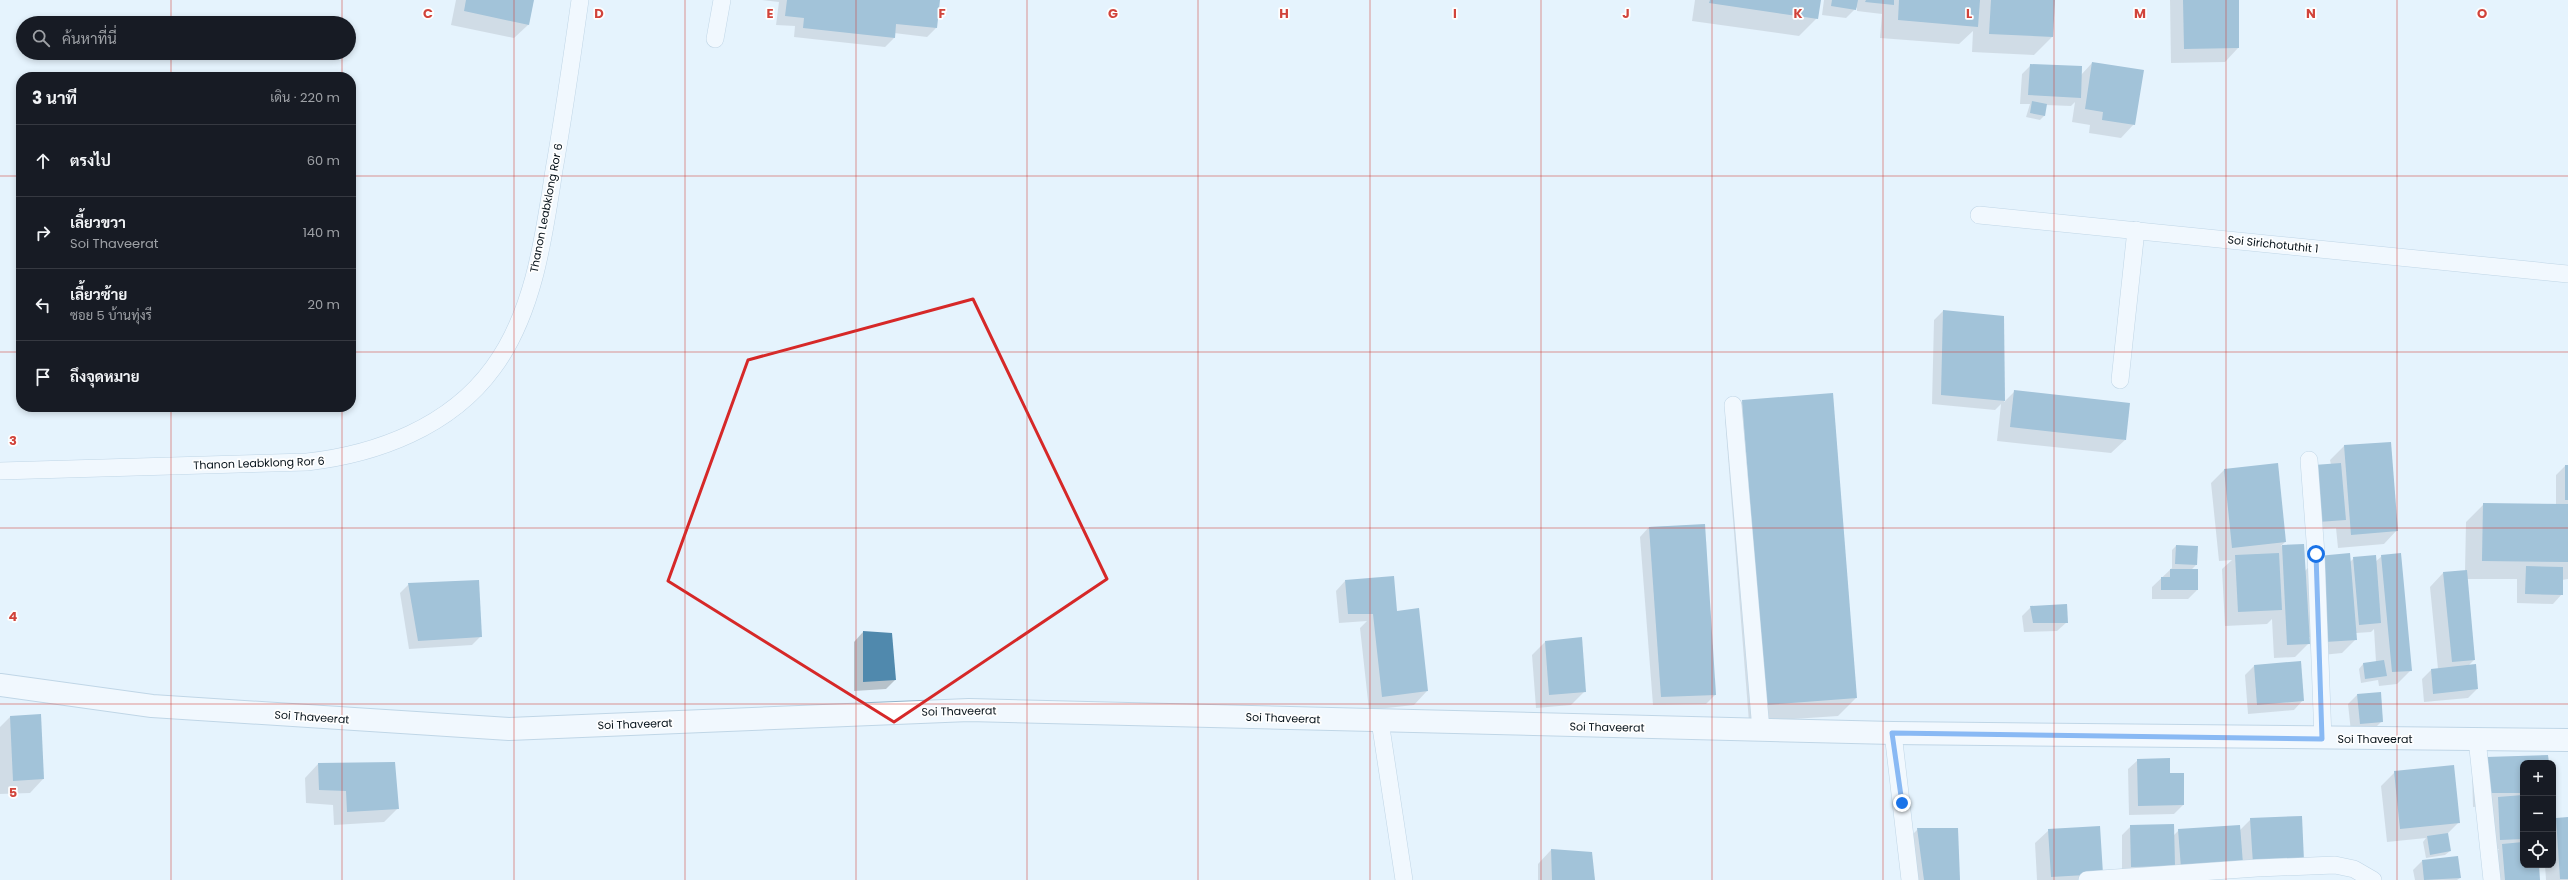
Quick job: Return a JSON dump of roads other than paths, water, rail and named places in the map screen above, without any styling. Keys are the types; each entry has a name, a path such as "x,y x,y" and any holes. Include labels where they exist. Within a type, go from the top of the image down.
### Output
{"street":[{"name":"Thanon Leabklong Ror 6","path":"0,471 299,462 334,459 378,446 422,429 457,405 493,368 514,331 529,294 546,218 580,0"},
{"path":"715,39 722,0"},
{"name":"Soi Sirichotuthit 1","path":"1979,215 2568,274"},
{"path":"2120,380 2136,230"},
{"path":"1733,404 1761,730"},
{"path":"2309,460 2316,554 2322,739"},
{"name":"Soi Thaveerat","path":"0,685 152,706 509,729 969,710 1892,733 2322,739 2568,740"},
{"path":"1380,721 1404,880"},
{"path":"1892,733 1910,880"},
{"path":"2477,739 2492,880"},
{"path":"2087,880 2257,868 2335,865 2354,869 2373,880"}]}
